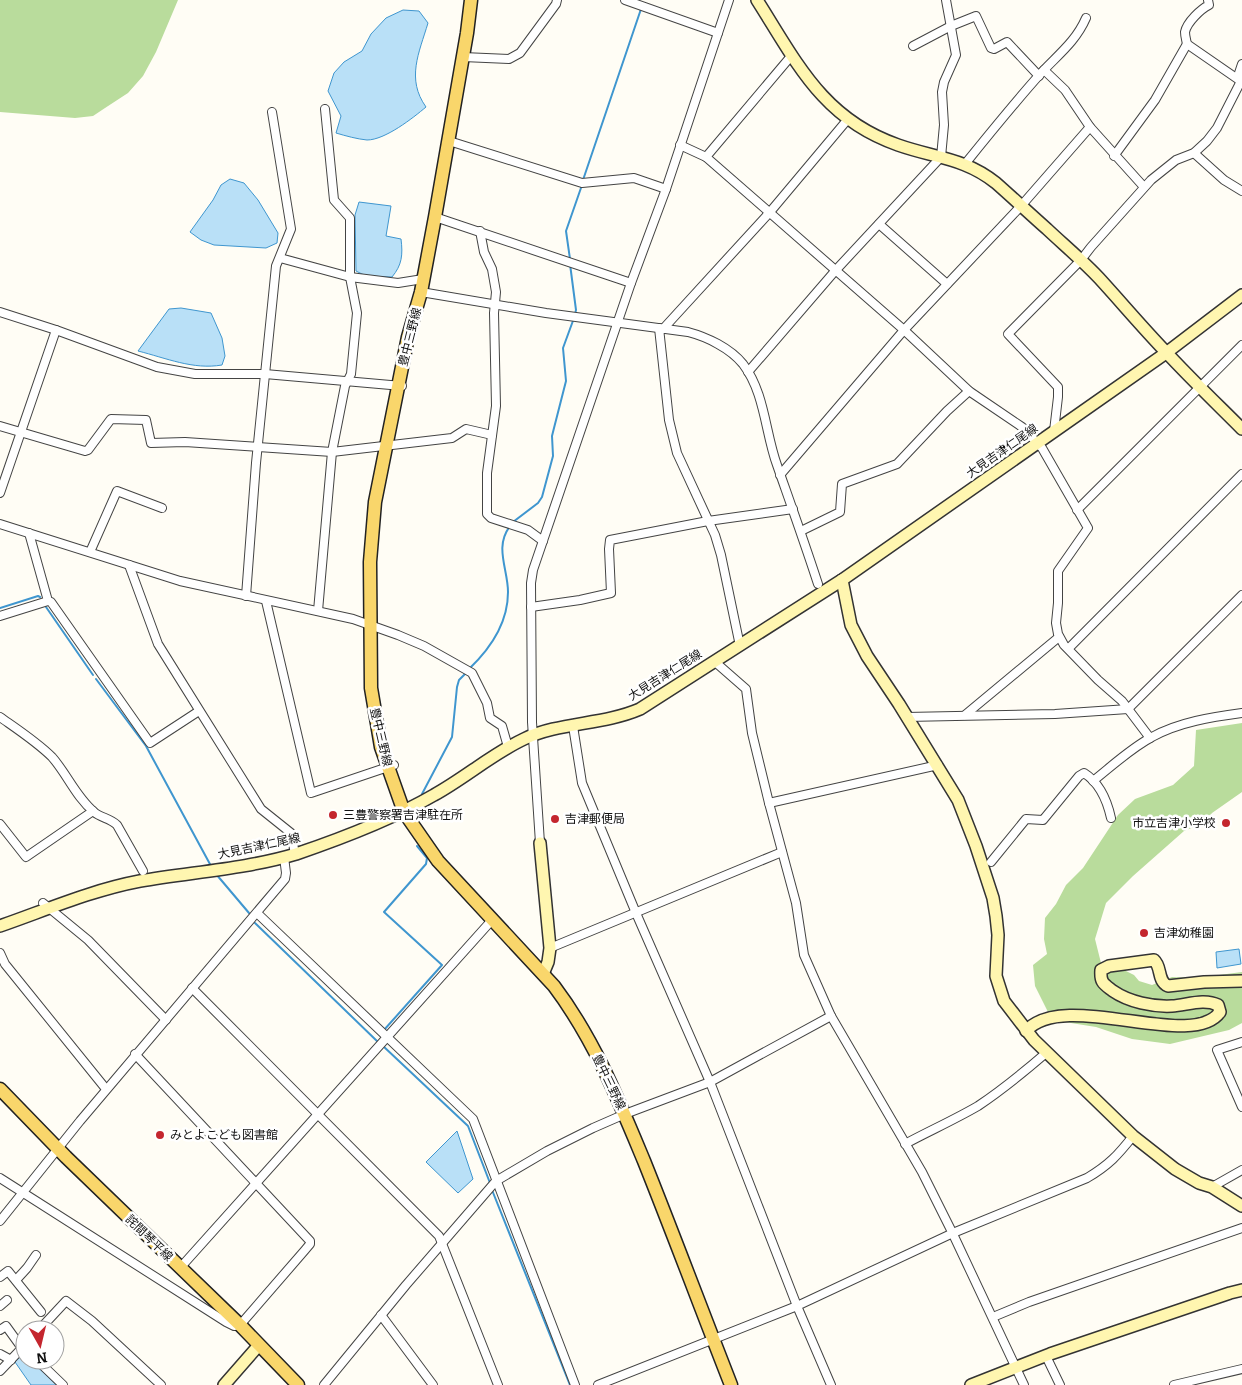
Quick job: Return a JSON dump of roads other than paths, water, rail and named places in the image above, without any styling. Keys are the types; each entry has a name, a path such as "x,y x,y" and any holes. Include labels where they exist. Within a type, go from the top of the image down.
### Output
{"main road":[{"name":"豊中三野線","path":"471,0 463,57 422,286 408,337 401,386 386,446 375,502 371,536 370,671 381,747 391,766 404,812 438,861 543,974 569,1007 582,1028 625,1114 673,1232 731,1385"},
{"name":"詫間琴平線","path":"0,1089 240,1325 298,1385"}],"street":[{"path":"463,57 509,59 520,53 557,0"},
{"path":"625,0 718,33"},
{"path":"543,974 548,962 550,948 540,843 533,735 531,583 543,541 631,283 666,189 729,0"},
{"path":"758,0 792,55 820,94 848,119 876,136 900,146 977,169 1022,206 1081,260 1166,353 1242,429"},
{"path":"748,372 835,271 941,157 944,125 942,92 944,82 956,55 946,0"},
{"path":"1114,156 1155,100 1187,44 1185,34 1187,27 1209,5 1208,0"},
{"path":"913,46 950,26 976,16 991,48 994,49 1007,42 1041,73 1065,90 1090,127 1114,156 1144,187"},
{"path":"965,164 1041,73 1070,45 1081,30 1086,18"},
{"path":"1187,44 1242,81"},
{"path":"706,157 792,55"},
{"path":"1054,431 1058,386 1008,334 1081,260 1091,246 1151,180 1176,160 1194,153 1207,141 1218,128 1242,81 1239,73 1242,64"},
{"path":"318,611 332,452 347,382 351,374 357,312 350,277 350,218 334,200 325,109"},
{"path":"246,596 258,447 276,266 291,230 272,112"},
{"path":"740,646 715,535 677,453 669,420 661,328 770,212 848,119"},
{"path":"780,475 904,330 1022,206 1090,127"},
{"path":"448,142 582,184 634,178 666,189"},
{"path":"680,145 706,157 904,330 969,391 1022,427 1042,448 1088,528 1058,571 1056,623 1059,637 1128,709 1150,738"},
{"path":"1194,153 1224,180 1242,191"},
{"path":"435,217 631,283"},
{"path":"879,224 947,284"},
{"path":"480,231 484,252 492,269 496,292 496,406 488,474 487,514 490,518 528,530 543,541"},
{"path":"280,258 350,277 422,286 495,305 688,332 705,337 730,351 741,362 756,387 768,437 818,584"},
{"name":"大見吉津仁尾線","path":"0,926 46,906 112,887 295,854 404,812 436,795 508,747 533,735 613,719 640,709 842,580 1166,353 1242,295"},
{"path":"0,312 56,330 157,367 195,374 266,375 401,386"},
{"path":"0,493 56,330"},
{"path":"1078,510 1242,345"},
{"path":"801,531 840,512 842,484 897,464 947,411 969,391"},
{"path":"0,426 85,451 88,450 111,419 146,420 151,443 185,442 332,452 452,438 466,429 492,435"},
{"path":"1069,648 1242,474"},
{"path":"90,552 117,491 162,508"},
{"path":"531,607 580,600 611,593 610,540 708,521 793,509"},
{"path":"0,524 180,581 370,624 424,646 472,673 487,704 490,718 502,726 508,747"},
{"path":"29,533 48,601 51,602 150,743 199,711"},
{"path":"128,565 158,644 261,809 291,833 295,854"},
{"path":"842,580 851,625 867,656 938,765 958,800 976,846 993,898 998,935 996,976 1004,1001 1026,1031 1046,1053 1133,1136 1175,1168 1199,1183 1212,1187 1242,1206"},
{"path":"906,717 1099,712 1128,709 1242,595"},
{"path":"0,616 48,601"},
{"path":"266,601 311,793 391,766"},
{"path":"965,715 1059,637"},
{"path":"714,661 746,689 752,733 768,803 796,903 804,955 831,1016 922,1172 953,1233 1024,1385"},
{"path":"1093,781 1150,738 1178,727 1219,716 1242,713"},
{"path":"0,717 52,757 81,799 93,811 101,817 114,822 121,829 143,871"},
{"path":"573,726 582,783 636,913 710,1082 797,1306 831,1385"},
{"path":"768,803 938,765"},
{"path":"991,862 1026,819 1043,820 1079,776 1084,773 1093,781 1107,800 1110,818"},
{"path":"0,824 26,857 93,811"},
{"path":"550,948 782,852"},
{"path":"0,1221 106,1089 285,879 284,857"},
{"path":"46,906 88,940 166,1020"},
{"path":"256,913 473,1119 576,1385"},
{"path":"180,1268 492,920"},
{"path":"0,953 5,964 106,1089"},
{"path":"1026,1031 1034,1023 1066,1015 1093,1016 1149,1024 1185,1025 1212,1020 1220,1012 1218,1005 1215,1003 1201,1002 1160,1006 1120,996 1104,985 1100,978 1101,970 1109,966 1154,960 1157,963 1162,982 1168,986 1204,982 1242,981"},
{"path":"192,988 439,1236 498,1385"},
{"path":"324,1385 442,1242 496,1181 547,1151 625,1114 710,1082 831,1016"},
{"path":"1242,1042 1217,1050 1242,1107"},
{"path":"905,1144 979,1105 1013,1081 1046,1053"},
{"path":"0,1178 226,1322 234,1326 240,1325 310,1244 310,1241 136,1054"},
{"path":"598,1385 797,1306 953,1233 1088,1178 1114,1159 1133,1136"},
{"path":"1212,1187 1242,1170"},
{"path":"993,1317 1029,1302 1242,1228"},
{"path":"16,1280 36,1255"},
{"path":"0,1277 8,1271 41,1312"},
{"path":"971,1385 1046,1356 1242,1290"},
{"path":"0,1306 7,1300"},
{"path":"48,1320 66,1301 92,1321 162,1385"},
{"path":"382,1315 433,1385"},
{"path":"0,1330 6,1326 15,1337"},
{"path":"224,1385 259,1346"},
{"path":"0,1354 11,1360"},
{"path":"0,1371 15,1355"},
{"path":"1046,1356 1060,1385"},
{"path":"1174,1385 1242,1369"},
{"path":"47,1370 63,1385"}],"water":[{"path":"403,10 419,11 428,23 418,55 415,76 420,97 426,107 398,128 374,139 363,140 336,133 341,116 328,91 334,73 344,62 362,51 371,34 386,18"},
{"path":"230,179 244,183 258,200 278,233 277,243 266,248 214,245 201,240 190,232 213,200 221,185"},
{"path":"359,202 391,206 386,236 401,239 402,250 400,264 392,277 366,276 356,271 355,215"},
{"path":"181,308 211,313 222,338 225,356 222,365 190,365 138,351 169,309"},
{"path":"1239,949 1241,964 1217,968 1216,952"},
{"path":"457,1131 473,1179 458,1193 426,1162"},
{"path":"21,1370 41,1370 57,1385 31,1385"}],"waterway":[{"path":"583,180 641,9"},
{"path":"570,259 566,231 582,185"},
{"path":"570,264 575,314"},
{"path":"513,522 538,503 542,497 553,456 552,436 566,381 563,348 574,318"},
{"path":"469,669 491,644 505,614 508,592 502,550 505,534 510,526"},
{"path":"0,608 40,597"},
{"path":"46,607 93,675"},
{"path":"422,794 452,737 457,687 459,680 466,673"},
{"path":"96,679 146,746 211,866"},
{"path":"384,1030 442,965 384,912 426,864 427,858 417,846"},
{"path":"216,874 249,913"},
{"path":"255,923 379,1043"},
{"path":"383,1046 468,1126 490,1183"},
{"path":"492,1190 570,1385"}],"place":[{"name":"三豊警察署吉津駐在所","path":"333,815"},
{"name":"吉津郵便局","path":"555,819"},
{"name":"市立吉津小学校","path":"1226,823"},
{"name":"吉津幼稚園","path":"1144,933"},
{"name":"みとよこども図書館","path":"160,1135"}]}
